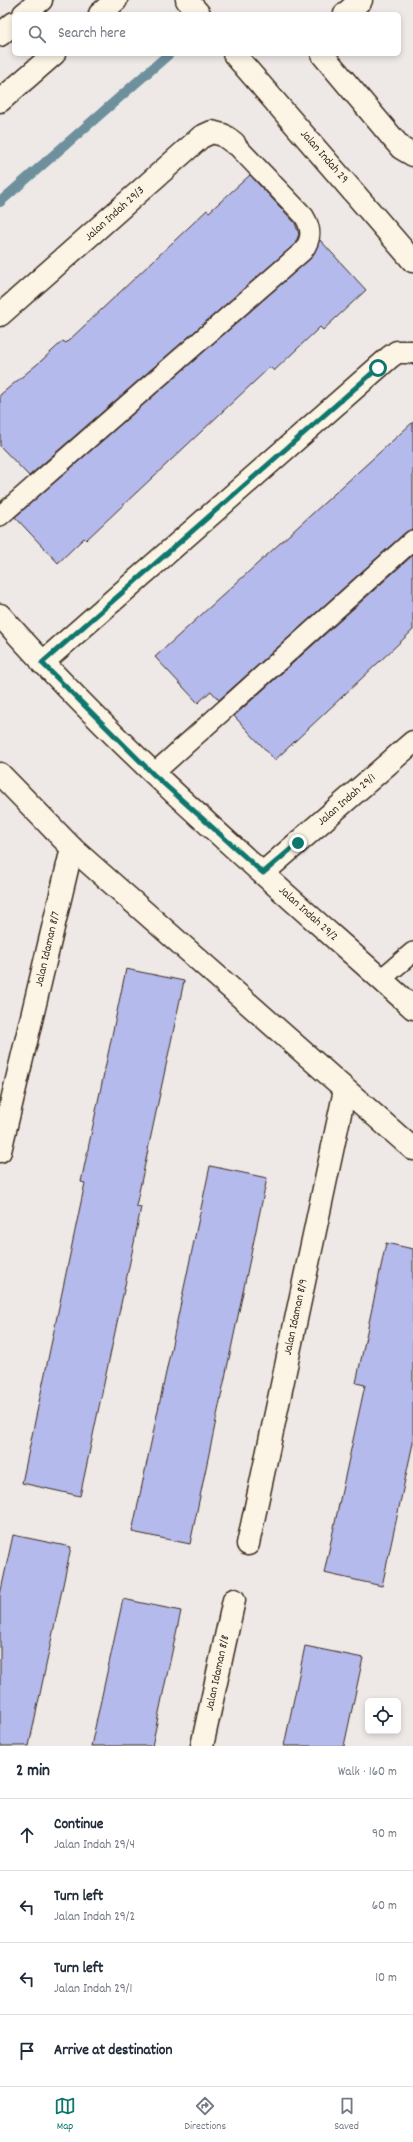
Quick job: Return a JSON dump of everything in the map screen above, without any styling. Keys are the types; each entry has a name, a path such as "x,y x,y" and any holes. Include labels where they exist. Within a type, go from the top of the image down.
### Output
{"street":[{"path":"26,12 41,0"},
{"path":"102,12 116,0"},
{"path":"187,0 198,12"},
{"path":"347,12 361,0"},
{"path":"0,34 12,25"},
{"path":"0,101 52,56"},
{"name":"Jalan Indah 29","path":"236,56 413,261"},
{"path":"324,58 401,148 413,155"},
{"name":"Jalan Indah 29/3","path":"0,315 201,137 212,132 223,135 234,143"},
{"path":"42,663 390,357 397,352 413,352"},
{"name":"Jalan Indah 29/2","path":"0,615 42,663 153,774 413,1008"},
{"name":"Jalan Indah 29/1","path":"263,873 413,742"},
{"path":"0,774 72,848 345,1090 413,1148"},
{"name":"Jalan Idaman 8/7","path":"0,1151 72,848"},
{"name":"Jalan Idaman 8/9","path":"248,1544 345,1090"},
{"name":"Jalan Idaman 8/8","path":"202,1746 234,1600"}],"lane":[{"path":"0,516 303,251 309,243 311,234 309,224 304,216 234,143"},
{"path":"153,774 413,540"},
{"path":"381,979 413,952"}],"building":[{"path":"250,175 295,223 299,234 295,244 29,476 0,446 0,395 63,341 66,343 207,210 209,212"},
{"path":"320,240 366,290 323,330 320,327 274,371 270,367 86,540 84,538 58,563 15,517 310,259"},
{"path":"413,422 413,529 406,532 219,700 211,691 198,703 155,657"},
{"path":"413,555 413,630 275,760 234,716"},
{"path":"126,969 184,981 136,1206 141,1207 134,1243 80,1496 22,1483 85,1183 81,1182"},
{"path":"210,1166 267,1178 190,1544 132,1532"},
{"path":"386,1243 413,1249 413,1443 382,1586 324,1573 365,1385 356,1383"},
{"path":"13,1535 71,1547 29,1746 0,1746 0,1595"},
{"path":"123,1599 181,1611 152,1746 91,1746"},
{"path":"305,1646 363,1658 344,1746 284,1746"}],"waterway":[{"path":"0,202 167,56"}],"route":[{"path":"298,843 263,873 153,774 42,663 378,368"}]}
